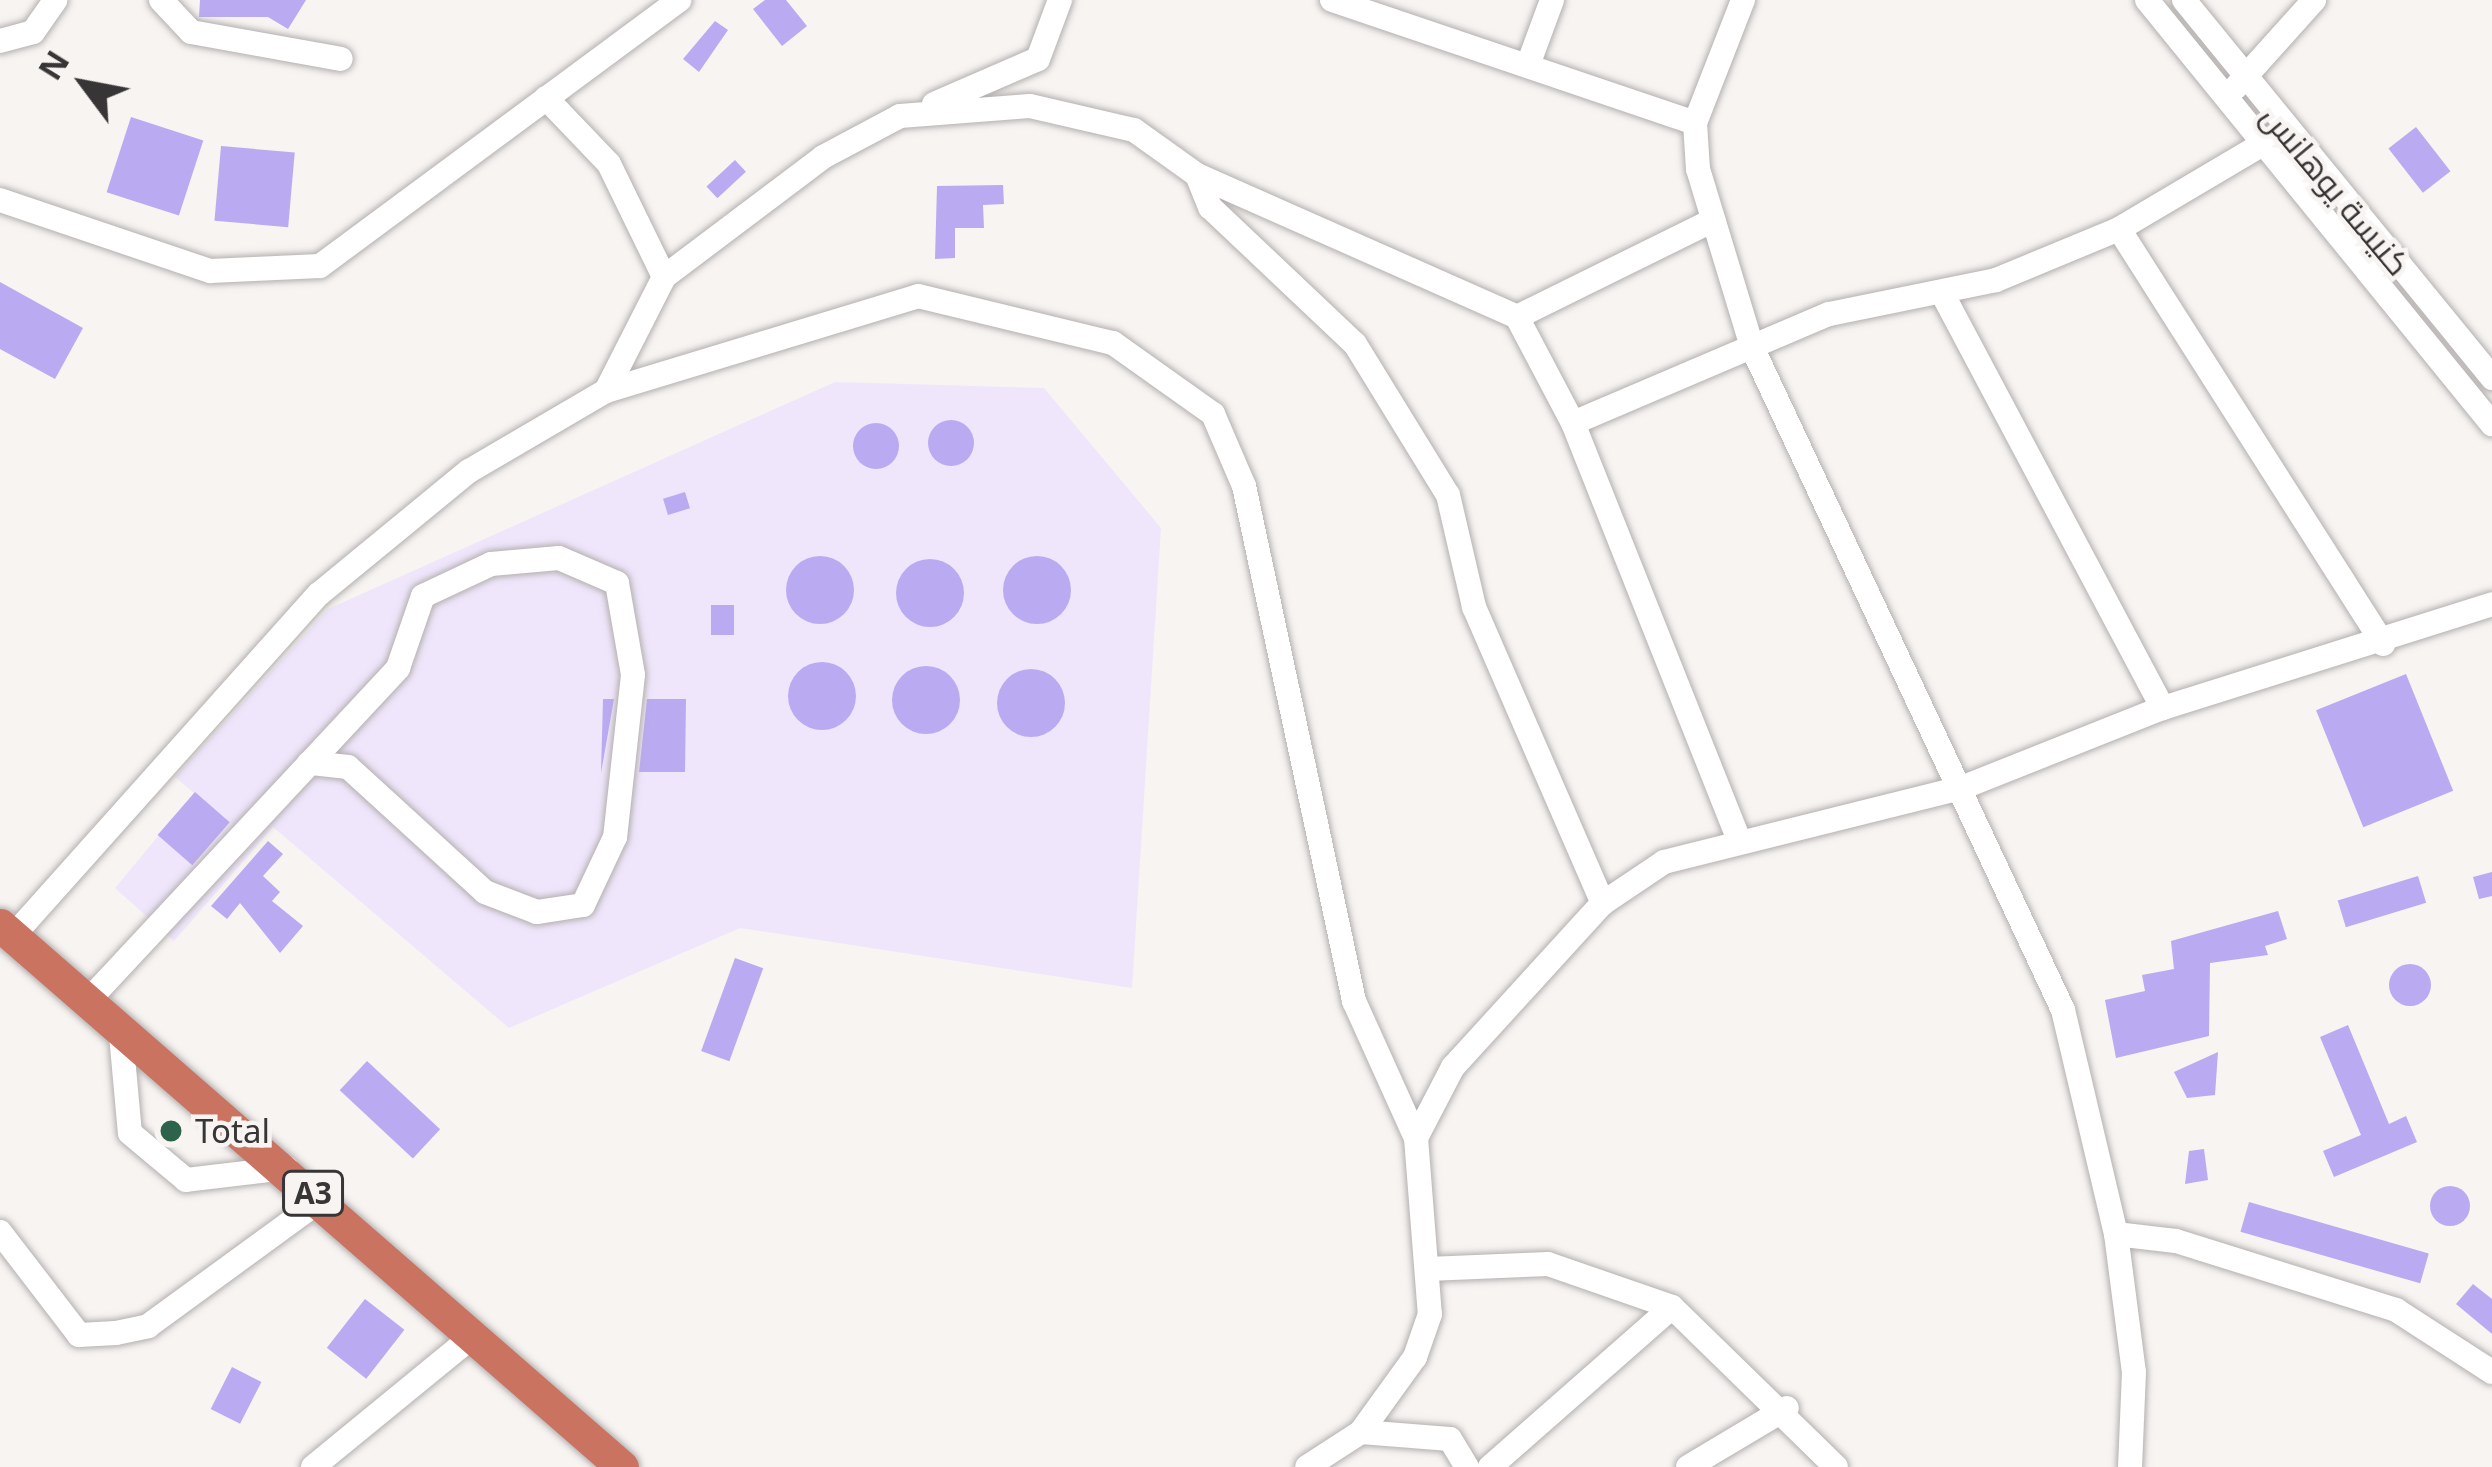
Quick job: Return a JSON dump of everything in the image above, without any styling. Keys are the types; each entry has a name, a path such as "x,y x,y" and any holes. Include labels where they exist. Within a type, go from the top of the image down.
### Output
{"highway":[{"name":"A3","path":"6,931 121,1035 286,1168 622,1467"}],"street":[{"path":"0,40 39,28 56,0"},
{"path":"161,0 190,32 340,58"},
{"path":"0,200 210,271 320,266 679,0"},
{"path":"606,391 664,277 823,157 1038,59 1060,0"},
{"path":"1332,0 1344,13 1528,65 1695,123"},
{"path":"1528,65 1552,0"},
{"path":"1743,0 1695,123 1714,220 1752,347 1964,787 2063,1010 2116,1234 2134,1372 2130,1467"},
{"path":"2147,0 2492,424"},
{"name":"كنيسة يوهانس","path":"2184,0 2285,131 2492,378"},
{"path":"2224,97 2246,80 2314,0"},
{"path":"546,98 609,164 664,277"},
{"path":"931,106 1030,106 1134,130 1197,175 1517,317 1573,423 1738,838"},
{"path":"1573,423 1829,314 1942,293 2120,230 2285,131"},
{"path":"1197,175 1210,207 1354,344 1448,495 1474,607 1603,903"},
{"path":"1517,317 1714,220"},
{"path":"2120,230 2384,644"},
{"path":"1942,293 2163,708"},
{"path":"6,931 319,594 470,471 606,391 918,296 1113,343 1214,414 1244,486 1354,1001 1416,1138 1429,1269 1415,1357 1361,1432 1307,1467"},
{"path":"86,1003 398,668 423,596 491,564 559,558 617,583 633,675 616,837 583,904 537,912 484,892 348,767 309,764"},
{"path":"1416,1138 1453,1066 1603,903 1664,862 1738,838 1964,787 2163,708 2384,644 2492,604"},
{"path":"121,1035 130,1132 186,1180 286,1168"},
{"path":"0,1232 79,1335 116,1333 148,1326 321,1201"},
{"path":"2116,1234 2176,1241 2396,1310 2492,1372"},
{"path":"1429,1269 1548,1264 1672,1307 1787,1408 1836,1467"},
{"path":"1490,1467 1672,1307"},
{"path":"313,1467 473,1336"},
{"path":"1688,1467 1787,1408"},
{"path":"1361,1432 1450,1439 1467,1467"}],"shaded area":[{"path":"835,382 1044,388 1161,528 1132,988 740,928 509,1028 273,827 174,941 115,888 194,793 175,777 328,609"}],"building":[{"path":"200,0 306,0 288,29 268,17 199,17"},
{"path":"765,0 786,0 807,26 782,46 753,9"},
{"path":"715,21 728,30 699,72 683,59"},
{"path":"131,117 203,140 179,216 107,192"},
{"path":"2416,127 2450,171 2423,193 2388,149"},
{"path":"221,146 295,152 288,227 214,221"},
{"path":"735,160 746,172 717,198 706,187"},
{"path":"1003,185 1004,204 983,205 984,228 955,228 955,258 935,259 937,186"},
{"path":"0,282 83,328 55,379 0,349"},
{"path":"951,420 967,427 974,443 967,459 951,466 935,459 928,443 935,427"},
{"path":"876,423 892,430 899,446 892,462 876,469 860,462 853,446 860,430"},
{"path":"685,492 690,508 668,515 663,499"},
{"path":"820,556 844,566 854,590 844,614 820,624 796,614 786,590 796,566"},
{"path":"1037,556 1061,566 1071,590 1061,614 1037,624 1013,614 1003,590 1013,566"},
{"path":"930,559 954,569 964,593 954,617 930,627 906,617 896,593 906,569"},
{"path":"711,605 734,605 734,635 711,635"},
{"path":"822,662 846,672 856,696 846,720 822,730 798,720 788,696 798,672"},
{"path":"926,666 950,676 960,700 950,724 926,734 902,724 892,700 902,676"},
{"path":"1031,669 1055,679 1065,703 1055,727 1031,737 1007,727 997,703 1007,679"},
{"path":"2406,674 2453,791 2363,827 2316,710"},
{"path":"603,699 614,699 601,773"},
{"path":"647,699 686,699 685,772 639,772"},
{"path":"195,792 230,822 192,865 158,835"},
{"path":"268,841 283,854 263,876 280,892 272,901 303,926 280,953 240,903 227,919 211,906"},
{"path":"2492,872 2492,896 2479,899 2473,877"},
{"path":"2418,876 2426,903 2346,927 2338,901"},
{"path":"2278,911 2287,939 2265,946 2268,955 2210,963 2209,1036 2116,1058 2105,1000 2145,991 2142,975 2174,969 2171,941"},
{"path":"735,958 763,968 729,1061 701,1051"},
{"path":"2410,964 2425,970 2431,985 2425,1000 2410,1006 2395,1000 2389,985 2395,970"},
{"path":"2348,1025 2389,1124 2406,1116 2417,1142 2334,1177 2323,1151 2361,1135 2320,1037"},
{"path":"2218,1052 2215,1095 2187,1098 2174,1072"},
{"path":"367,1061 440,1129 413,1158 340,1090"},
{"path":"2204,1149 2208,1180 2185,1184 2189,1151"},
{"path":"2450,1186 2464,1192 2470,1206 2464,1220 2450,1226 2436,1220 2430,1206 2436,1192"},
{"path":"2249,1202 2429,1254 2420,1283 2240,1232"},
{"path":"2473,1284 2492,1299 2492,1334 2456,1304"},
{"path":"365,1299 404,1330 366,1379 327,1348"},
{"path":"232,1367 261,1382 240,1424 211,1409"}],"place":[{"name":"Total","path":"171,1131"}]}
